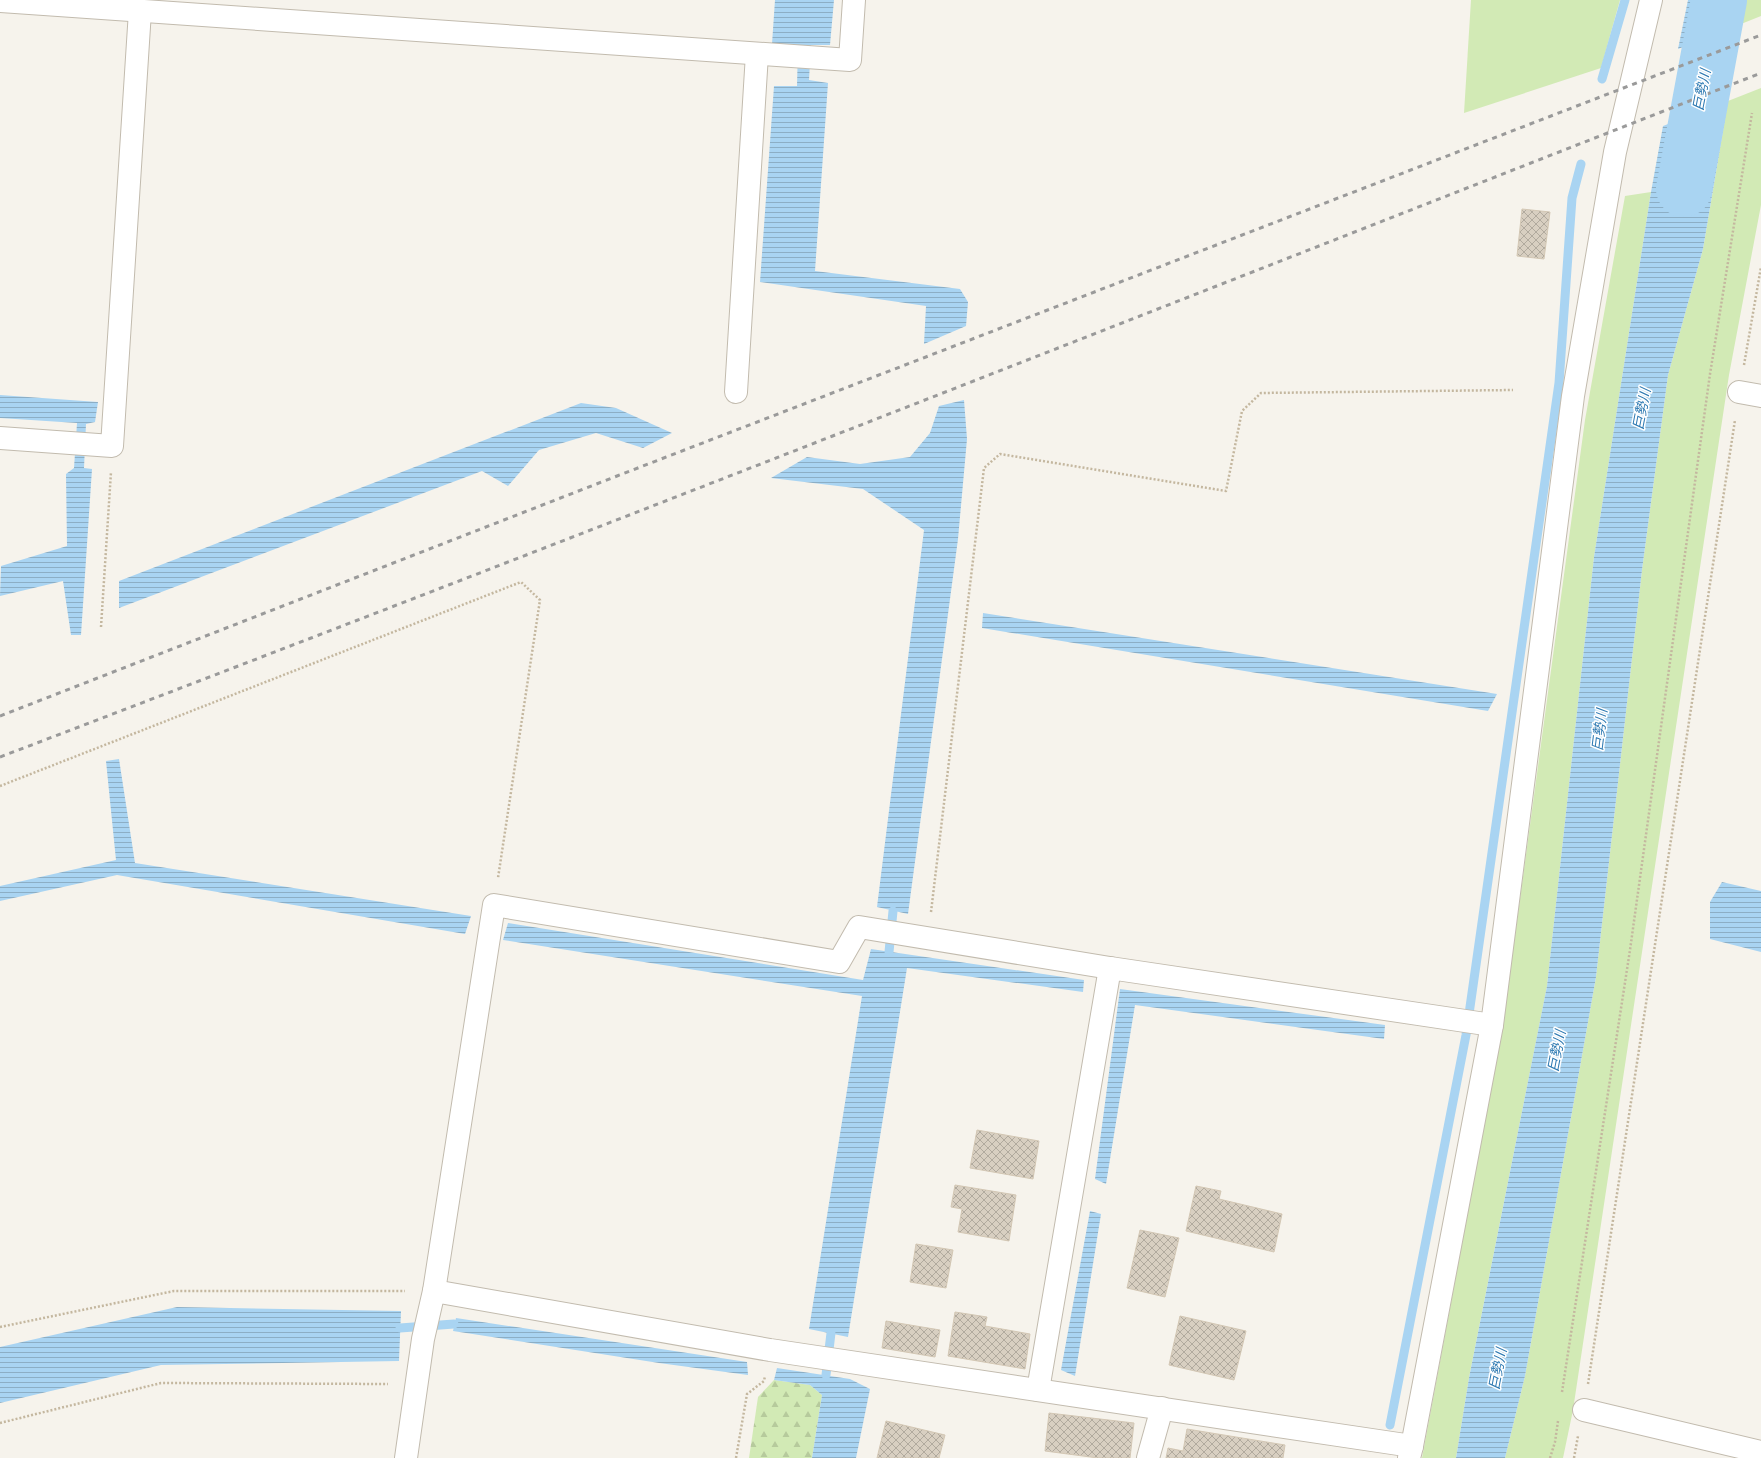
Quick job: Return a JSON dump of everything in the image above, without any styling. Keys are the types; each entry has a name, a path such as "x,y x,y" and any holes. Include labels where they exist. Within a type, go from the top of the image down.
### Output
{"street":[{"path":"0,1 850,60 854,0"},
{"path":"434,1291 770,1350 1162,1408 1410,1452 1492,1025 1573,396 1615,152 1651,0"},
{"path":"0,438 106,446 140,11"},
{"path":"736,392 756,54"},
{"path":"1739,392 1761,396"},
{"path":"406,1458 423,1339 434,1291 494,905 839,962 859,927 1110,968 1492,1025"},
{"path":"1038,1390 1110,968"},
{"path":"1148,1458 1162,1408"},
{"path":"1584,1410 1761,1452"}],"path":[{"path":"1562,1395 1630,950 1710,374 1752,112"},
{"path":"1574,1458 1584,1410 1739,392 1761,267"},
{"path":"928,938 984,468 1000,454 1226,491 1242,411 1261,394 1513,390"},
{"path":"101,627 106,446"},
{"path":"0,786 522,582 540,600 494,905"},
{"path":"0,1327 174,1291 434,1291"},
{"path":"736,1458 747,1394 764,1382 770,1350"},
{"path":"0,1423 161,1383 417,1384"},
{"path":"1550,1458 1558,1419"}],"green space":[{"path":"1471,0 1620,0 1601,68 1464,113"},
{"path":"1737,0 1761,0 1761,16 1731,28"},
{"path":"1761,88 1761,205 1729,375 1573,1410 1563,1458 1505,1458 1525,1376 1596,977 1642,570 1668,375 1703,249 1728,101"},
{"path":"1651,192 1594,557 1547,986 1469,1378 1456,1458 1422,1458 1503,1024 1585,420 1625,196"},
{"path":"774,1380 810,1385 822,1395 812,1458 749,1458 758,1397"}],"water":[{"path":"775,0 834,0 830,45 811,45 809,80 828,83 815,271 960,289 968,302 966,326 924,344 926,306 760,282 774,86 797,86 798,45 772,44"},
{"path":"1688,0 1737,0 1731,28 1678,49"},
{"path":"1728,101 1703,249 1668,375 1642,570 1596,977 1525,1376 1505,1458 1456,1458 1469,1378 1547,986 1594,557 1651,192 1663,126"},
{"path":"0,395 98,402 95,422 86,424 84,468 92,469 81,635 71,635 63,581 0,596 1,566 67,546 66,474 74,468 77,423 0,418"},
{"path":"964,400 967,439 958,539 908,914 877,907 924,530 863,489 771,478 807,457 860,464 910,457 930,433 939,406"},
{"path":"581,403 616,408 672,433 643,448 596,433 539,450 508,486 482,471 119,608 119,581"},
{"path":"983,613 1497,694 1488,711 982,628"},
{"path":"119,759 135,863 471,916 465,934 117,875 0,901 0,886 116,860 106,761"},
{"path":"1722,882 1761,891 1761,952 1710,939 1710,902"},
{"path":"508,923 863,980 871,949 1084,980 1083,992 907,968 848,1337 809,1329 862,996 503,940"},
{"path":"1120,989 1385,1025 1384,1039 1135,1005 1106,1184 1095,1179"},
{"path":"1090,1211 1101,1214 1075,1376 1061,1370"},
{"path":"177,1307 401,1311 399,1361 161,1365 0,1403 0,1347"},
{"path":"456,1318 747,1362 748,1375 659,1363 453,1331"},
{"path":"777,1368 850,1379 870,1389 856,1458 812,1458 822,1395 810,1385 774,1380"}],"building":[{"path":"1522,209 1550,212 1544,259 1517,256"},
{"path":"977,1130 1039,1141 1033,1179 970,1168"},
{"path":"955,1185 1016,1195 1009,1241 958,1232 962,1209 951,1207"},
{"path":"1196,1186 1221,1191 1219,1199 1282,1214 1274,1252 1186,1231"},
{"path":"1140,1230 1179,1238 1165,1297 1127,1288"},
{"path":"916,1244 953,1250 946,1288 910,1282"},
{"path":"955,1312 987,1317 985,1326 1030,1334 1025,1369 948,1356"},
{"path":"1180,1316 1246,1331 1234,1380 1169,1365"},
{"path":"886,1321 940,1330 935,1357 882,1348"},
{"path":"1049,1413 1134,1423 1130,1458 1098,1458 1045,1451"},
{"path":"886,1421 945,1435 939,1458 877,1458"},
{"path":"1187,1429 1285,1445 1283,1458 1166,1458 1168,1448 1183,1451"}],"waterway":[{"path":"1602,79 1625,0"},
{"name":"巨勢川","path":"1684,189 1719,0"},
{"path":"1390,1425 1466,1035 1559,383 1572,198 1581,164"},
{"path":"889,952 893,911"},
{"path":"400,1328 454,1324"},
{"path":"826,1375 831,1333"}],"railway":[{"path":"0,716 617,476 1761,35"},
{"path":"0,757 662,503 1761,73"}]}
